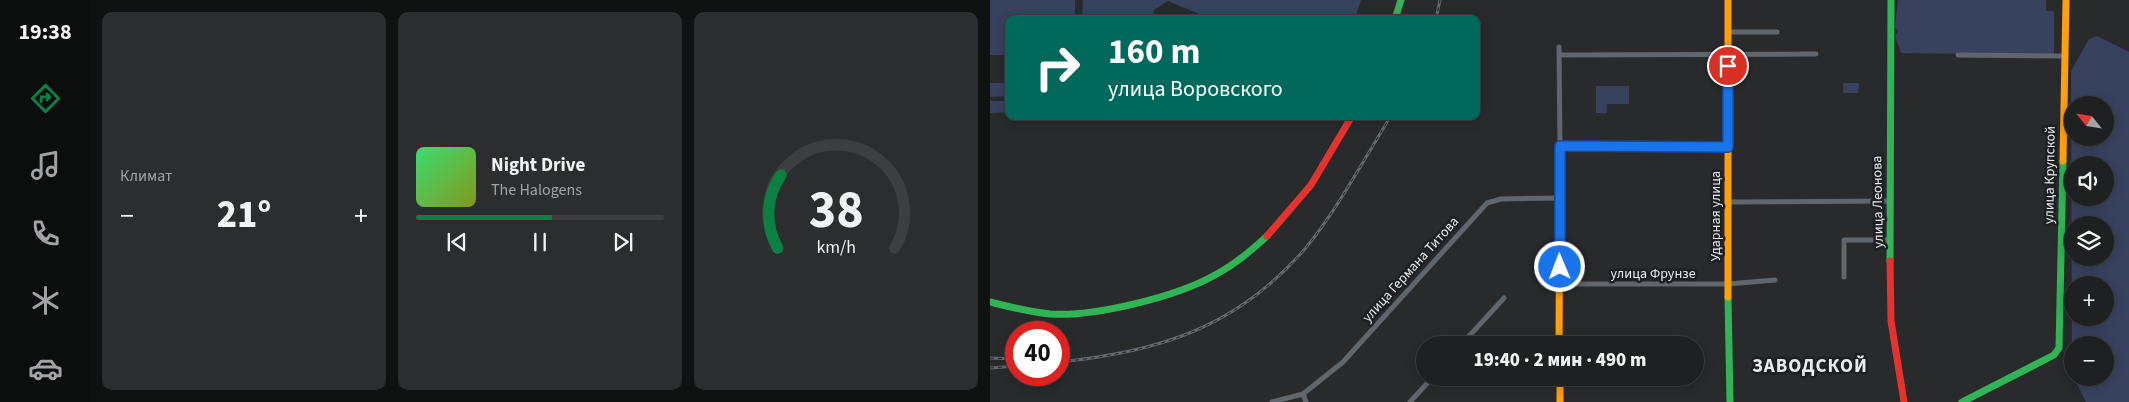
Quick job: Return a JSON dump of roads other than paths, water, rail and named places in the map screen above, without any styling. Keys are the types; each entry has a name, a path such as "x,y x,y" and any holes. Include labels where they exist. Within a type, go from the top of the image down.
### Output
{"main road":[{"path":"1396,15 1401,0"},
{"name":"Ударная улица","path":"1728,0 1727,202 1730,402"},
{"name":"улица Леонова","path":"1892,0 1889,201 1892,321 1904,402"},
{"name":"улица Крупской","path":"1962,402 2058,351 2066,0"},
{"path":"990,302 1040,312 1070,314 1139,301 1214,275 1249,254 1274,232 1294,208 1332,154 1350,120"},
{"path":"1559,336 1560,146 1728,147"},
{"path":"1560,386 1560,402"}],"street":[{"path":"1728,32 1777,32"},
{"path":"1559,47 1560,146"},
{"path":"1559,55 1816,54"},
{"path":"1958,55 2064,56"},
{"name":"улица Германа Титова","path":"1303,394 1342,362 1487,203 1501,199 1560,198"},
{"path":"1727,202 1889,201"},
{"path":"1844,277 1844,240 1890,240"},
{"name":"улица Фрунзе","path":"1560,284 1728,284 1775,280"},
{"path":"1469,336 1504,298"},
{"path":"1410,402 1425,386"},
{"path":"1272,402 1303,394 1306,402"}],"railway":[{"path":"1437,15 1440,0"},
{"path":"1070,361 1095,358 1162,343 1193,332 1223,317 1251,299 1278,277 1316,235 1389,120"},
{"path":"990,358 1005,359"},
{"path":"990,368 1005,367"}],"district":[{"name":"ЗАВОДСКОЙ","path":"1810,365"}]}
